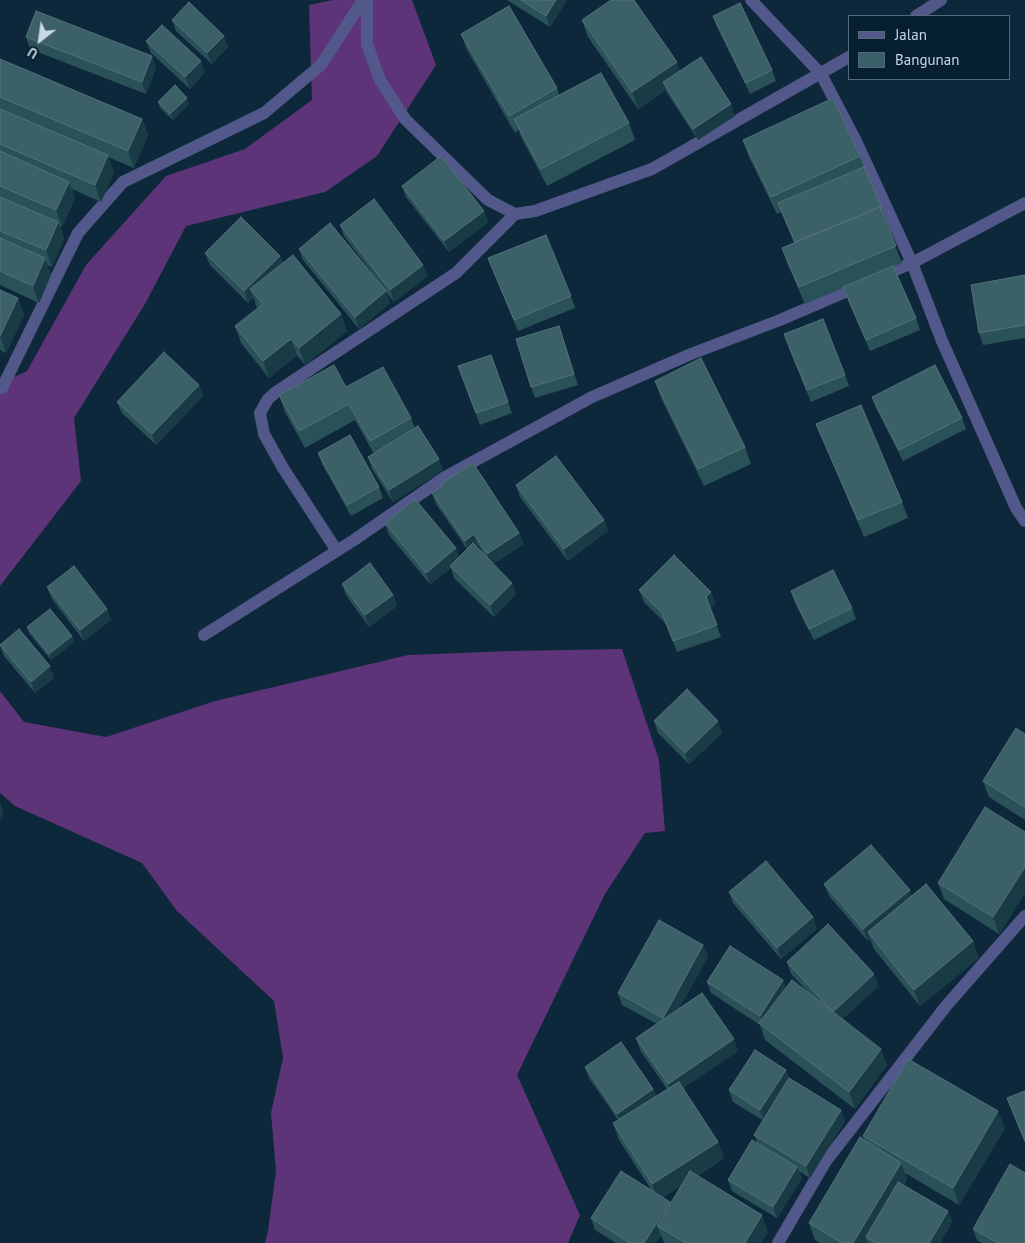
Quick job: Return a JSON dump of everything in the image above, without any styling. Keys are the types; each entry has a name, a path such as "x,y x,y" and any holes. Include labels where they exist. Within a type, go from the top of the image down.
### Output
{"street":[{"path":"2,388 78,233 124,182 264,114 321,65 363,0"},
{"path":"367,0 366,44 380,80 405,119 488,200 515,214 535,211 652,169 848,58"},
{"path":"751,0 821,74 856,141 912,263 946,350 1016,508 1025,521"},
{"path":"918,15 941,0"},
{"path":"204,635 354,540 445,478 592,397 691,354 780,320 912,263 1025,203"},
{"path":"337,551 283,468 264,434 260,413 268,399 276,392 456,273 515,214"},
{"path":"784,1241 826,1161 946,1006 1025,916"}],"shaded area":[{"path":"333,0 412,0 436,65 377,156 325,192 186,226 145,304 74,418 81,481 0,586 0,384 27,371 86,265 166,176 245,149 312,100 309,5"},
{"path":"622,649 659,760 665,831 645,833 605,894 517,1075 580,1215 568,1243 265,1243 276,1171 271,1113 283,1058 274,1001 177,911 142,863 15,806 0,793 0,691 24,722 106,737 215,701 408,655"}],"building":[{"path":"521,0 556,0 546,16"},
{"path":"611,0 634,0 677,62 632,92 582,20"},
{"path":"189,2 224,36 207,53 172,20"},
{"path":"740,3 772,70 746,83 713,16"},
{"path":"509,6 557,88 509,116 461,34"},
{"path":"36,11 152,56 142,82 26,37"},
{"path":"162,25 201,61 185,77 146,41"},
{"path":"701,57 731,104 693,129 663,82"},
{"path":"0,59 142,119 128,151 0,97"},
{"path":"601,73 629,123 541,169 514,119"},
{"path":"175,85 187,98 170,114 158,102"},
{"path":"833,98 860,156 771,197 743,140"},
{"path":"0,109 108,155 95,185 0,144"},
{"path":"0,151 69,182 56,210 0,186"},
{"path":"441,156 484,211 444,241 402,186"},
{"path":"864,167 882,208 880,207 795,242 778,203"},
{"path":"0,197 58,222 46,250 0,231"},
{"path":"374,199 423,265 390,290 340,225"},
{"path":"880,207 896,246 799,287 782,248"},
{"path":"241,217 280,256 244,291 205,253"},
{"path":"330,223 386,291 355,317 299,249"},
{"path":"546,235 571,296 514,320 488,258"},
{"path":"0,238 45,258 33,286 0,271"},
{"path":"293,255 341,314 299,348 291,339 263,361 235,326 263,304 250,289"},
{"path":"893,266 916,318 866,340 843,287"},
{"path":"1025,275 1025,325 979,333 971,285"},
{"path":"0,290 18,298 0,336"},
{"path":"823,319 845,375 807,390 784,334"},
{"path":"559,326 574,374 531,387 516,339"},
{"path":"164,352 199,385 152,434 117,402"},
{"path":"491,355 508,402 476,413 458,366"},
{"path":"701,358 745,447 698,469 655,381"},
{"path":"334,365 346,387 383,367 411,418 370,441 349,404 299,431 279,395"},
{"path":"935,365 962,418 899,450 872,397"},
{"path":"861,405 902,502 858,520 816,424"},
{"path":"418,426 439,459 389,490 368,457"},
{"path":"350,435 379,487 347,505 318,453"},
{"path":"556,456 604,520 564,549 516,485"},
{"path":"473,463 519,533 487,554 474,534 465,541 432,493 442,486 441,484"},
{"path":"415,499 456,548 426,573 385,523"},
{"path":"473,543 512,583 490,605 450,566"},
{"path":"674,555 711,592 706,597 717,625 673,641 662,613 639,590"},
{"path":"370,563 393,595 365,615 342,584"},
{"path":"74,566 107,609 80,630 47,587"},
{"path":"833,570 852,608 809,629 791,591"},
{"path":"50,609 72,636 49,654 27,627"},
{"path":"19,629 50,666 31,682 0,645"},
{"path":"687,689 718,721 685,753 654,721"},
{"path":"1016,728 1025,734 1025,807 983,781"},
{"path":"985,807 1025,832 1025,867 993,917 938,883"},
{"path":"871,845 910,890 863,929 824,884"},
{"path":"766,861 813,917 777,948 729,892"},
{"path":"926,884 973,941 914,990 868,932"},
{"path":"659,920 703,945 663,1018 618,993"},
{"path":"828,924 874,974 833,1012 787,962"},
{"path":"730,946 783,980 760,1016 707,982"},
{"path":"792,980 881,1049 849,1092 759,1023"},
{"path":"702,993 734,1039 668,1084 636,1038"},
{"path":"621,1042 653,1089 617,1114 585,1067"},
{"path":"755,1050 786,1070 760,1110 729,1090"},
{"path":"908,1059 998,1111 953,1188 863,1136"},
{"path":"789,1078 841,1110 806,1166 754,1135"},
{"path":"679,1082 718,1142 652,1184 613,1123"},
{"path":"1025,1091 1025,1141 1007,1098"},
{"path":"860,1137 901,1163 853,1243 842,1243 809,1223"},
{"path":"752,1140 797,1167 773,1207 728,1180"},
{"path":"1010,1164 1025,1173 1025,1243 998,1243 973,1229"},
{"path":"621,1171 670,1202 644,1243 630,1243 591,1218"},
{"path":"690,1171 762,1215 745,1243 686,1243 657,1226"},
{"path":"898,1182 948,1211 929,1243 876,1243 866,1237"}]}
